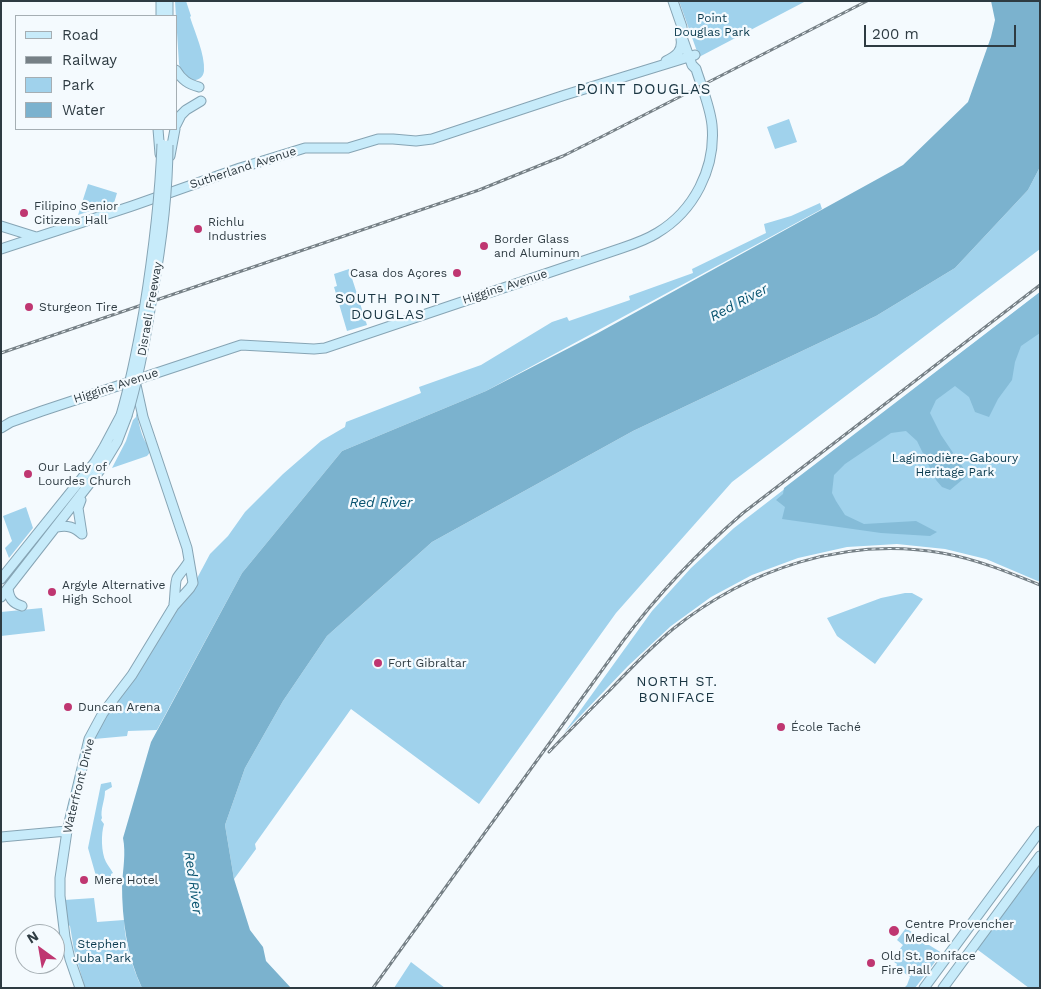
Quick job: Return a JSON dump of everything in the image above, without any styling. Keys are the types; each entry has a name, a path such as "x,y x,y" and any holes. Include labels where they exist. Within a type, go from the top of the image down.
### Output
{"main road":[{"name":"Higgins Avenue","path":"1,428 19,420 241,345 314,350 325,348 622,248 651,237 666,228 684,211 696,194 708,168 712,142 709,110 696,70 692,64 692,56 673,1"},
{"path":"161,15 165,2"},
{"path":"165,2 168,15"},
{"name":"Sutherland Avenue","path":"661,65 680,51 682,31"},
{"name":"Sutherland Avenue","path":"1,249 240,168 305,148 348,148 378,138 393,138 416,142 432,140 516,111 692,56"},
{"path":"178,73 185,82 199,87"},
{"path":"178,122 186,110 201,101"},
{"path":"158,130 165,144"},
{"name":"Disraeli Freeway","path":"162,130 165,144"},
{"name":"Disraeli Freeway","path":"1,597 82,496 120,436 151,268 168,130"},
{"path":"165,144 174,130"},
{"path":"1,226 36,237"},
{"path":"131,382 187,548 191,584"},
{"name":"Disraeli Freeway","path":"1,580 95,462 124,416"},
{"path":"57,527 72,527 82,534 78,508 82,496"},
{"name":"Waterfront Drive","path":"174,606 176,579 189,561"},
{"path":"176,585 178,588 186,591 191,584 191,577 187,574 180,575"},
{"name":"Waterfront Drive","path":"80,988 66,944 60,896 66,831 89,739 108,704 132,675 174,606 191,584"},
{"path":"8,588 9,596 12,600 22,606"},
{"path":"1,837 66,831"},
{"path":"924,988 1040,831"},
{"path":"943,988 1040,856"}],"green space":[{"path":"175,1 186,1 204,64 202,77 197,80 186,77 179,64 178,15 176,15"},
{"name":"Point Douglas Park","path":"679,1 806,1 699,57"},
{"path":"789,119 797,142 775,149 767,127"},
{"path":"1040,167 1040,249 732,482 616,613 479,804 351,709 255,844 256,849 234,879 225,825 245,768 283,701 327,636 432,542 633,431 876,316 955,268 1028,190"},
{"path":"88,184 117,193 114,203 78,215"},
{"path":"820,203 822,209 486,391 342,451 242,573 157,730 128,731 127,736 94,739 104,715 186,599 210,554 228,536 245,512 283,474 321,441 345,427 346,422 421,393 419,387 481,365 552,322 567,317 569,321 630,300 629,296 693,273 692,269 766,233 764,224 791,216"},
{"path":"349,269 367,325 347,331 334,287 337,286 334,274"},
{"name":"Lagimodière-Gaboury Heritage Park","path":"1040,292 1040,582 986,559 945,549 897,544 847,547 798,558 752,575 711,597 671,626 628,666 564,733 652,611 691,568 734,528"},
{"path":"1040,292 1040,333 1021,346 1015,362 1012,380 998,399 989,417 975,412 969,397 955,386 936,400 930,413 941,435 968,475 950,490 942,487 936,480 917,441 906,431 891,433 845,464 834,475 832,493 845,515 864,524 916,521 937,532 930,536 881,533 782,519 785,507 776,500 783,494 784,488"},
{"path":"136,412 142,434 149,446 150,452 147,456 112,468 126,441 133,420 136,417"},
{"path":"26,507 33,528 9,558 5,548 12,541 3,516"},
{"path":"912,593 923,599 875,664 837,636 827,618 881,598"},
{"path":"42,608 45,631 1,636 1,612"},
{"path":"111,782 112,787 105,791 101,820 104,824 102,838 103,853 113,873 111,876 96,876 88,848 101,784"},
{"path":"1040,856 1040,988 1029,988 974,947"},
{"name":"Stephen Juba Park","path":"94,898 97,922 124,920 130,955 142,988 85,988 74,950 70,926 66,923 64,900"},
{"path":"906,928 923,940 925,945 929,945 942,953 915,988 904,988 910,977 896,967 897,964 891,960 903,945 897,940"},
{"path":"411,962 445,988 394,988"}],"water":[{"name":"Red River","path":"991,1 1040,1 1040,167 1028,190 955,268 876,316 633,431 432,542 327,636 283,701 245,768 225,825 234,879 250,930 263,947 266,961 291,988 142,988 129,951 124,924 122,884 123,838 151,742 242,573 342,451 486,391 598,333 903,165 968,102 991,37 995,20"}],"railway":[{"path":"1,353 479,190 563,156 867,1"},
{"path":"373,988 623,641 679,574 743,513 1040,285"},
{"path":"549,752 640,659 673,629 733,589 766,574 800,562 834,554 870,549 906,549 942,553 980,562 1040,585"}],"place":[{"name":"Filipino Senior Citizens Hall","path":"24,213"},
{"name":"Richlu Industries","path":"198,229"},
{"name":"Border Glass and Aluminum","path":"484,246"},
{"name":"Casa dos Açores","path":"457,273"},
{"name":"Sturgeon Tire","path":"29,307"},
{"name":"Our Lady of Lourdes Church","path":"28,474"},
{"name":"Argyle Alternative High School","path":"52,592"},
{"name":"Fort Gibraltar","path":"378,663"},
{"name":"Duncan Arena","path":"68,707"},
{"name":"École Taché","path":"781,727"},
{"name":"Mere Hotel","path":"84,880"},
{"name":"Centre Provencher Medical","path":"894,931"},
{"name":"Old St. Boniface Fire Hall","path":"871,963"}],"district":[{"name":"POINT DOUGLAS","path":"644,90"},
{"name":"SOUTH POINT DOUGLAS","path":"388,308"},
{"name":"NORTH ST. BONIFACE","path":"677,690"}]}
